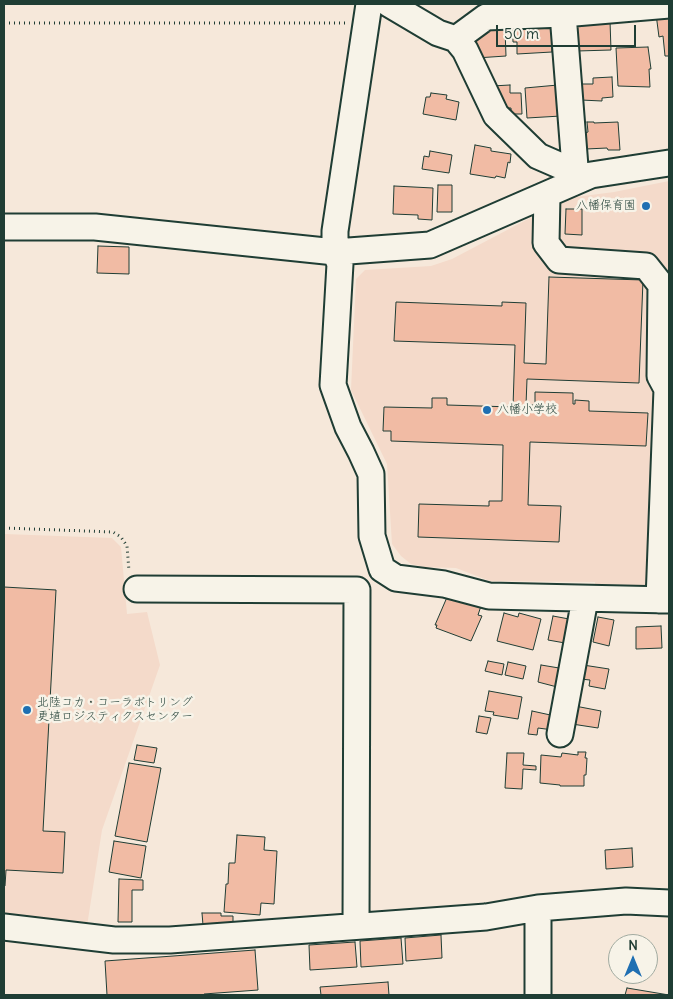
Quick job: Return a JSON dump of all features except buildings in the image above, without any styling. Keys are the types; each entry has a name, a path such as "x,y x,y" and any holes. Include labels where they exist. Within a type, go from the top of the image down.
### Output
{"street":[{"path":"389,4 438,33 456,39 465,50 496,115 538,156 579,173 591,175 669,163"},
{"path":"456,39 486,17 563,14 669,5"},
{"path":"368,14 335,231 335,252 340,264 333,385 348,427 371,474 372,536 382,569 396,578 444,584 490,596 664,600 667,389 660,376 661,285 646,266 559,260 546,243 547,195"},
{"path":"563,14 579,173"},
{"path":"4,227 95,227 335,252 430,245 547,195 579,173"},
{"path":"356,926 357,590 371,574 382,569"},
{"path":"137,589 357,590"},
{"path":"560,734 585,599"},
{"path":"4,927 114,940 170,940 486,918 538,908 626,901 669,903"},
{"path":"538,908 538,995"}],"path":[{"path":"4,23 368,14"},
{"path":"4,528 112,532 121,537 127,546 130,583 137,589"}],"shaded area":[{"path":"669,181 669,589 595,589 595,582 490,581 456,568 424,567 411,564 401,556 392,544 387,464 351,390 356,279 365,270 431,266 452,259 568,198 614,192"},
{"path":"4,534 112,538 121,547 127,614 147,612 160,665 102,830 87,926 4,915"}],"place":[{"name":"八幡保育園","path":"646,206"},
{"name":"八幡小学校","path":"487,410"},
{"name":"北陸コカ・コーラボトリング 更埴ロジスティクスセンター","path":"27,710"}]}
